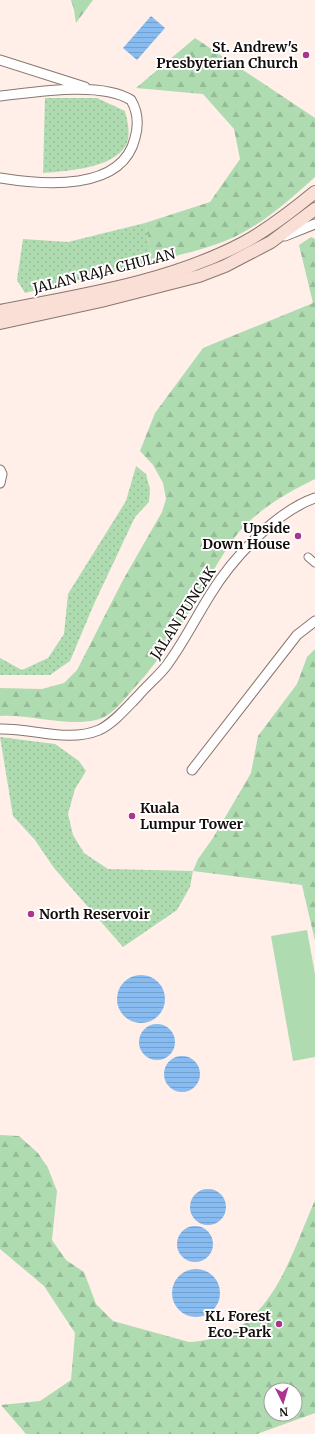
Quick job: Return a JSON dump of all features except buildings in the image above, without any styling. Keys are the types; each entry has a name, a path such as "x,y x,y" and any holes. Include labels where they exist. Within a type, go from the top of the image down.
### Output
{"main road":[{"name":"JALAN RAJA CHULAN","path":"0,311 136,282 190,266 218,255 263,231 290,213 315,192"},
{"name":"JALAN RAJA CHULAN","path":"0,323 101,301 190,279 225,266 271,242 315,209"}],"street":[{"path":"0,60 90,89 113,92 124,96 131,100 136,108 138,121 135,138 131,149 122,164 107,173 92,179 74,182 14,181 0,178"},
{"path":"0,96 90,89"},
{"path":"271,242 315,224"},
{"path":"0,470 2,474 0,483"},
{"name":"JALAN PUNCAK","path":"0,729 68,735 100,729 126,709 166,667 188,635 210,595 235,561 274,524 305,501 315,498"},
{"path":"308,557 315,564"},
{"path":"192,770 297,635 315,621"}],"green space":[{"path":"71,0 93,0 76,23 74,10"},
{"path":"195,38 315,118 315,177 270,215 240,234 208,247 153,262 145,223 210,202 240,159 234,129 203,94 136,88"},
{"path":"45,98 97,98 125,111 129,136 124,149 116,156 105,162 92,166 66,171 43,173"},
{"path":"145,223 153,262 25,293 17,280 23,239 68,242"},
{"path":"311,237 315,239 315,479 272,504 243,527 222,556 168,646 137,685 110,713 96,720 84,722 0,716 0,688 42,689 64,683 77,670 123,580 162,512 166,499 163,483 153,465 140,451 155,413 203,348 313,303 299,245"},
{"path":"136,466 146,474 150,489 149,502 135,517 94,604 70,661 50,675 0,675 0,658 22,670 48,658 64,634 68,594 126,501"},
{"path":"315,649 315,941 302,885 193,871 198,859 213,838 251,773 258,736 297,684 307,657"},
{"path":"0,737 55,744 79,761 86,771 75,789 68,814 73,835 84,853 108,869 193,871 190,887 177,910 123,947 54,868 35,840 13,816"},
{"path":"307,930 315,974 315,1057 293,1061 271,936"},
{"path":"0,1135 19,1136 38,1153 48,1168 57,1191 52,1240 66,1260 84,1272 96,1304 113,1321 189,1342 216,1338 239,1327 257,1312 272,1293 284,1271 315,1200 315,1413 303,1417 303,1382 263,1382 263,1422 290,1422 257,1434 26,1434 1,1405 40,1401 71,1380 75,1333 44,1286 0,1249"}],"water":[{"path":"151,16 165,28 137,60 123,48"},
{"path":"141,975 150,977 158,982 163,990 165,999 163,1008 158,1016 150,1021 141,1023 132,1021 124,1016 119,1008 117,999 119,990 124,982 132,977"},
{"path":"161,1024 170,1029 174,1035 174,1049 170,1055 161,1060 153,1060 144,1055 140,1049 139,1038 144,1029 150,1025"},
{"path":"186,1056 195,1061 199,1067 199,1081 195,1087 186,1092 178,1092 169,1087 165,1081 164,1070 169,1061 175,1057"},
{"path":"212,1189 221,1194 225,1200 225,1214 221,1220 212,1225 204,1225 195,1220 191,1214 190,1203 195,1194 201,1190"},
{"path":"199,1226 208,1231 212,1237 212,1251 208,1257 199,1262 191,1262 182,1257 178,1251 177,1240 182,1231 188,1227"},
{"path":"196,1269 205,1271 213,1276 218,1284 220,1293 218,1302 213,1310 205,1315 196,1317 187,1315 179,1310 174,1302 172,1293 174,1284 179,1276 187,1271"}],"place":[{"name":"St. Andrew's Presbyterian Church","path":"306,55"},
{"name":"Upside Down House","path":"298,536"},
{"name":"Kuala Lumpur Tower","path":"132,816"},
{"name":"North Reservoir","path":"31,914"},
{"name":"KL Forest Eco-Park","path":"279,1324"}]}
